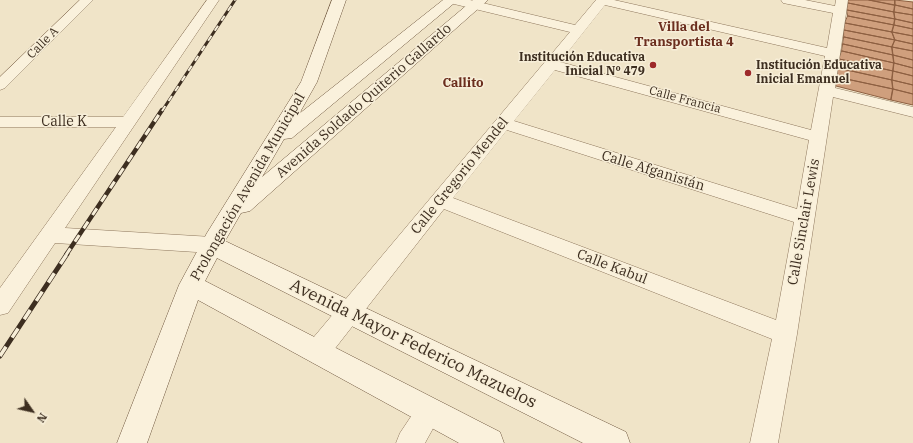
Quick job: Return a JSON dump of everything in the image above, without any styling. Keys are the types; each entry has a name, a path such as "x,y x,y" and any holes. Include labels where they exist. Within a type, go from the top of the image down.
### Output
{"street":[{"name":"Calle A","path":"0,86 87,0"},
{"path":"0,306 213,0"},
{"name":"Prolongación Avenida Municipal","path":"132,443 191,285 212,245 309,82 339,0"},
{"path":"453,0 478,3 578,30"},
{"name":"Avenida Soldado Quiterio Gallardo","path":"274,142 453,0"},
{"path":"602,0 833,54"},
{"name":"Calle Gregorio Mendel","path":"317,352 602,0"},
{"path":"787,0 841,5"},
{"name":"Avenida Soldado Quiterio Gallardo","path":"229,217 478,3"},
{"name":"Calle Sinclair Lewis","path":"764,443 785,334 841,5"},
{"name":"Calle Francia","path":"551,64 818,137"},
{"path":"826,90 913,112"},
{"name":"Calle K","path":"0,122 128,122"},
{"name":"Calle Afganistán","path":"503,123 804,218"},
{"name":"Calle Kabul","path":"440,200 785,334"},
{"path":"50,235 212,245"},
{"name":"Avenida Mayor Federico Mazuelos","path":"212,245 615,443"},
{"path":"191,285 488,443"},
{"path":"410,443 430,412"}],"building":[{"path":"848,0 869,0 895,5 894,12 848,3"},
{"path":"869,0 895,0 895,5"},
{"path":"895,0 913,2 913,9 895,5"},
{"path":"848,3 894,12 895,19 847,10"},
{"path":"895,5 913,9 913,15 894,12"},
{"path":"847,10 895,19 894,25 848,16"},
{"path":"894,12 913,15 913,23 895,19"},
{"path":"848,16 894,25 892,32 845,23"},
{"path":"895,19 913,23 913,29 894,25"},
{"path":"845,23 892,32 895,40 844,30"},
{"path":"894,25 913,29 913,36 892,32"},
{"path":"844,30 895,40 892,47 844,37"},
{"path":"892,32 913,36 913,44 895,40"},
{"path":"844,37 892,47 893,55 843,44"},
{"path":"895,40 913,44 913,51 892,47"},
{"path":"843,44 893,55 894,63 842,51"},
{"path":"892,47 913,51 913,60 893,55"},
{"path":"842,51 894,63 893,71 839,59"},
{"path":"893,55 913,60 913,68 894,63"},
{"path":"839,59 893,71 892,80 838,68"},
{"path":"894,63 913,68 913,76 893,71"},
{"path":"838,68 892,80 893,89 837,77"},
{"path":"893,71 913,76 913,85 892,80"},
{"path":"837,77 893,89 891,100 836,86"},
{"path":"892,80 913,85 913,94 893,89"},
{"path":"893,89 913,94 913,105 891,100"}],"railway":[{"path":"162,111 235,0"},
{"path":"66,255 162,110"},
{"path":"0,356 67,254"}],"place":[{"name":"Institución Educativa Inicial Nº 479","path":"653,65"},
{"name":"Institución Educativa Inicial Emanuel","path":"748,73"}],"district":[{"name":"Villa del Transportista 4","path":"684,34"},
{"name":"Callito","path":"463,83"}]}
